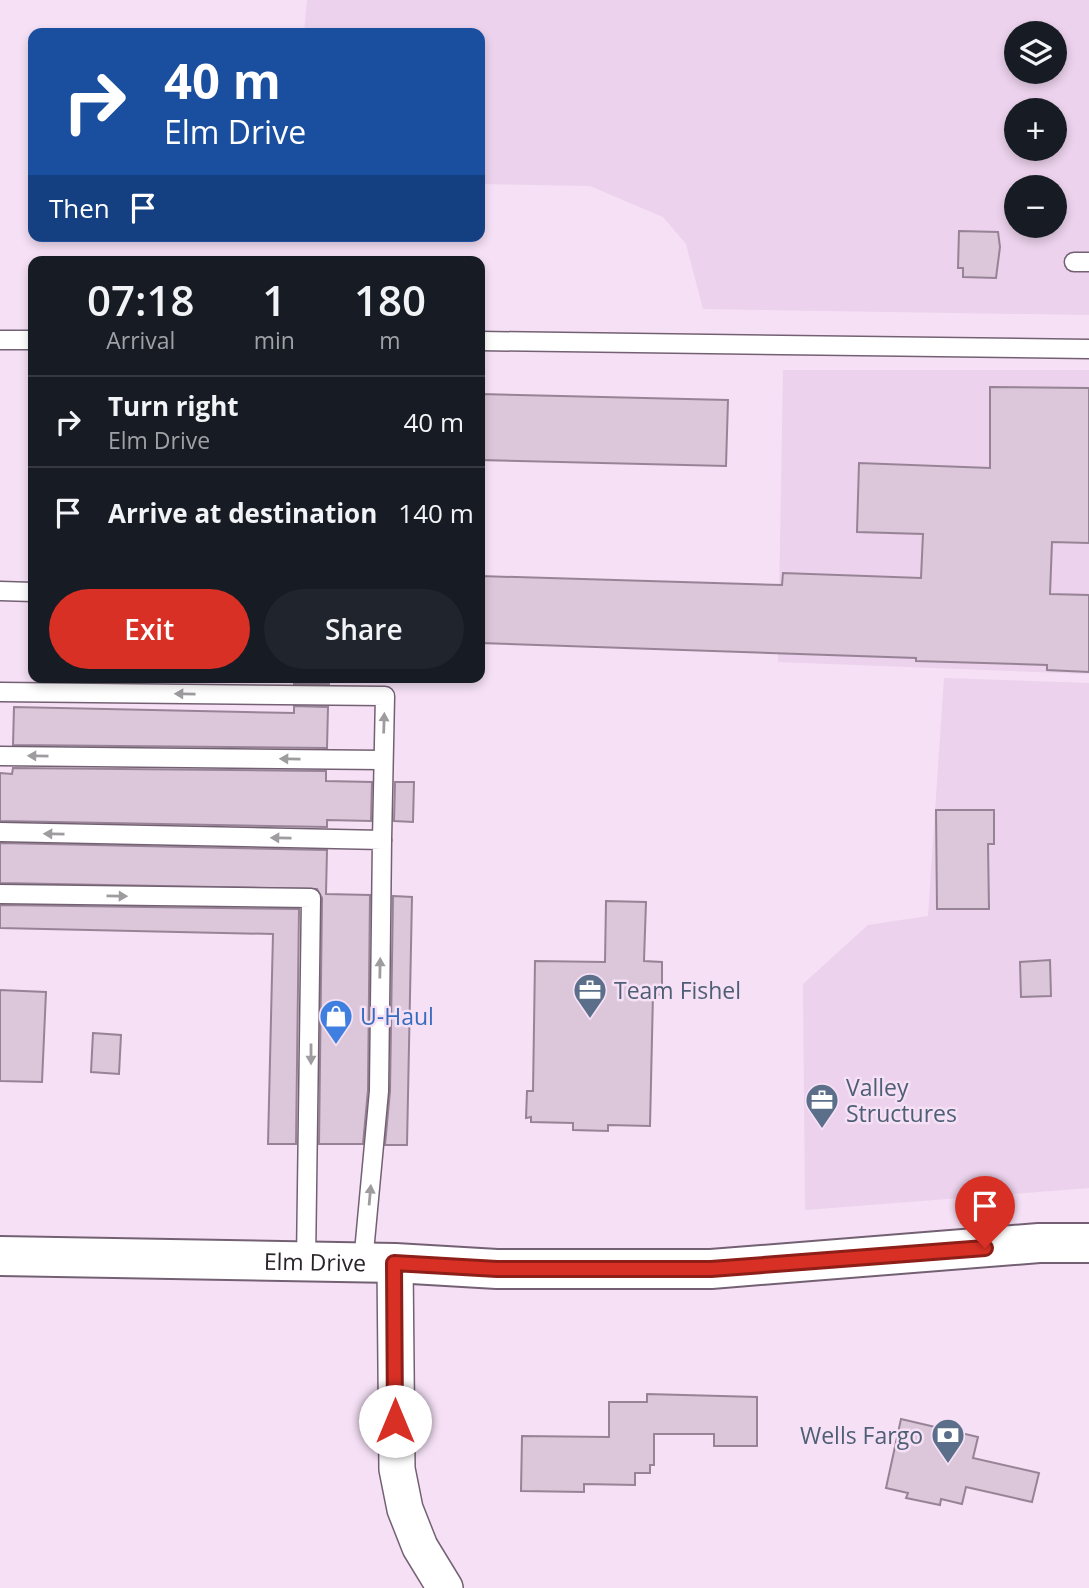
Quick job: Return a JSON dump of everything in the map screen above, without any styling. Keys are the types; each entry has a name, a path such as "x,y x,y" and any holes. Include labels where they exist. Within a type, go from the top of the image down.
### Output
{"street":[{"name":"Elm Drive","path":"0,1256 379,1263 497,1269 711,1269 1039,1243 1089,1243"},
{"path":"379,1263 397,1469 405,1509 420,1547 445,1588"}],"lane":[{"path":"0,341 28,340"},
{"path":"485,341 1089,349"},
{"path":"0,591 28,592"},
{"path":"0,692 385,696 379,1263"},
{"path":"0,756 383,760"},
{"path":"0,832 382,840"},
{"path":"0,894 311,898 306,1262"}],"shaded area":[{"path":"307,0 1089,0 1089,315 703,309 686,244 663,217 590,186 485,184 485,28 304,28"},
{"path":"783,370 1089,370 1089,674 778,662"},
{"path":"944,678 1089,683 1089,1188 805,1210 803,984 868,925 928,916"}],"building":[{"path":"959,231 998,232 1000,247 996,278 963,277 963,268 958,268"},
{"path":"990,387 1089,388 1089,543 1052,542 1050,594 1089,595 1089,672 1047,670 1047,665 916,661 916,658 485,643 485,576 782,585 783,573 921,578 923,534 857,532 859,463 990,468"},
{"path":"485,394 728,400 726,466 485,460"},
{"path":"294,683 329,683 329,684"},
{"path":"294,706 328,707 327,748 13,745 14,707 294,713"},
{"path":"13,768 326,771 326,781 372,782 371,821 327,820 327,827 0,821 0,773 12,774"},
{"path":"395,782 414,782 413,822 394,821"},
{"path":"936,810 994,810 994,844 988,844 989,909 937,909"},
{"path":"0,843 327,850 326,894 370,895 368,1090 363,1144 319,1144 322,898 317,889 0,883"},
{"path":"393,896 412,897 407,1145 385,1145 390,1091"},
{"name":"Team Fishel","path":"606,901 646,902 644,961 662,962 662,995 653,994 650,1126 608,1125 608,1131 573,1130 573,1123 531,1122 531,1117 526,1118 527,1091 533,1091 535,961 605,962"},
{"path":"0,905 299,909 296,1144 268,1144 273,934 0,928"},
{"path":"1050,960 1051,996 1021,997 1020,962"},
{"path":"0,990 46,992 42,1082 0,1081"},
{"path":"93,1033 121,1035 119,1074 91,1072"},
{"path":"647,1394 757,1397 757,1446 714,1446 714,1434 654,1434 654,1465 650,1465 650,1473 635,1473 635,1485 584,1484 584,1492 521,1491 522,1436 609,1437 609,1402 647,1402"},
{"name":"Wells Fargo","path":"901,1419 978,1437 973,1458 1039,1473 1032,1502 966,1487 962,1504 941,1499 940,1505 906,1498 908,1493 886,1488"}],"place":[{"name":"Team Fishel","path":"590,1020"},
{"name":"U-Haul","path":"336,1046"},
{"name":"Valley Structures","path":"822,1130"},
{"name":"Wells Fargo","path":"948,1465"}],"route":[{"path":"395,1421 394,1263 497,1269 711,1269 985,1248"}]}
